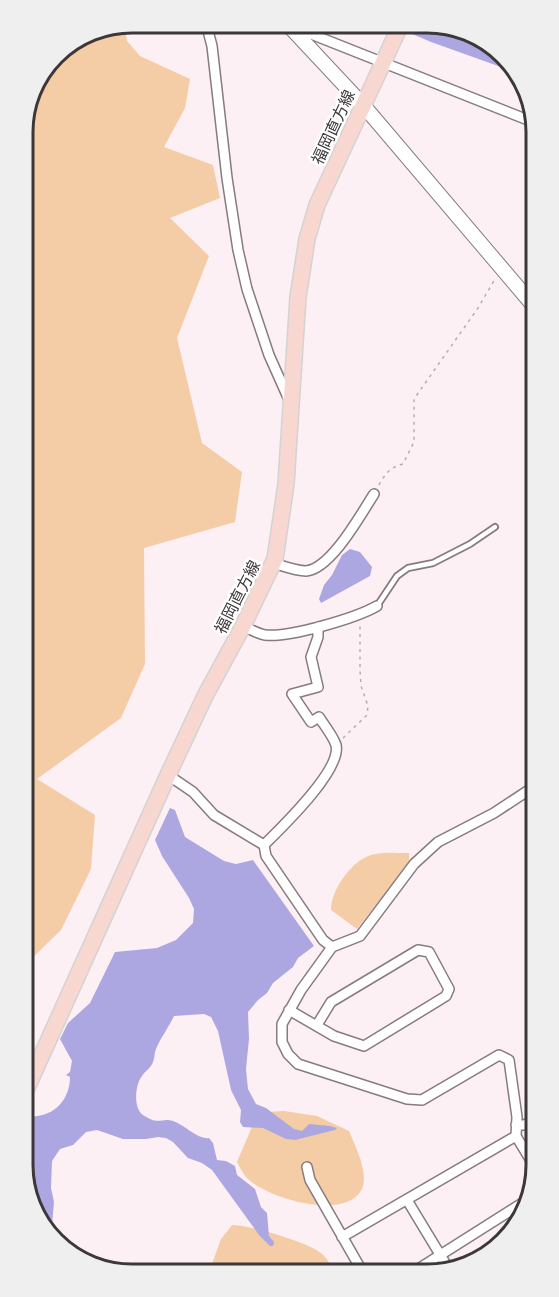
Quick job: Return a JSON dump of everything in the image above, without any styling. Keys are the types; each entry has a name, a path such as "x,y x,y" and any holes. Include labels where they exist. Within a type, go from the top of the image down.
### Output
{"main road":[{"name":"福岡直方線","path":"33,1074 168,774 273,563 286,483 298,297 307,239 317,206 397,33"}],"street":[{"path":"209,33 238,250 247,289 269,355 292,408"},
{"path":"294,33 363,105 526,294"},
{"path":"308,33 386,58 525,118"},
{"path":"273,563 306,571 320,567 348,533 374,494"},
{"path":"243,626 264,635 282,634 360,615 377,606"},
{"path":"264,845 312,795 336,757 336,744 319,717 311,722 292,694 318,687 311,657 318,638 318,627"},
{"path":"168,774 193,792 214,815 264,845 266,856 323,940 332,947"},
{"path":"526,792 494,813 438,843 414,864 360,936 332,947 282,1024 282,1042 288,1054 298,1064 407,1100 422,1100 499,1055 509,1060 516,1136 526,1152"},
{"path":"289,1010 334,1036 364,1046 447,996 449,989 429,952 418,950 331,1002 318,1025"},
{"path":"516,1125 526,1124"},
{"path":"342,1237 516,1136"},
{"path":"308,1167 310,1180 358,1264"},
{"path":"407,1200 445,1262"},
{"path":"425,1264 516,1207"}],"lane":[{"path":"377,606 397,576 408,568 433,563 470,544 495,527"}],"path":[{"path":"374,494 384,475 393,466 403,464 411,451 414,442 414,399 478,308 502,266"},
{"path":"336,744 367,715 368,706 360,670 360,615"}],"shaded area":[{"path":"410,33 447,35 465,41 487,53 502,67"},
{"path":"126,34 127,41 140,56 190,79 185,108 164,147 213,165 220,198 170,218 209,256 177,338 202,443 242,472 235,522 144,548 145,664 121,718 37,779 95,815 91,869 61,930 33,957 33,125 41,94 50,77 62,62 77,50 94,41"},
{"path":"350,549 360,552 372,567 370,576 321,603 319,599 324,585 342,555"},
{"path":"170,808 175,810 185,837 224,861 236,864 253,860 314,946 298,958 293,967 273,983 267,993 248,1012 249,1039 246,1069 248,1089 256,1104 266,1108 294,1129 302,1131 309,1124 337,1128 335,1130 295,1140 286,1139 263,1128 243,1127 240,1122 241,1110 231,1090 218,1031 211,1017 204,1014 174,1016 137,1090 136,1102 143,1115 156,1121 173,1121 200,1137 209,1138 213,1143 217,1160 226,1161 235,1166 237,1175 255,1189 261,1207 267,1213 269,1236 274,1242 273,1246 270,1246 259,1235 212,1170 188,1158 166,1138 123,1139 97,1130 86,1132 73,1145 60,1149 52,1161 51,1188 54,1202 52,1224 36,1191 33,1165 33,1116 44,1115 52,1111 58,1107 67,1094 70,1077 66,1075 70,1072 72,1061 60,1039 68,1023 90,1003 115,952 157,948 176,940 193,923 194,909 189,898 162,856 155,840"},
{"path":"409,853 409,863 357,929 331,910 339,884 359,861 375,854"},
{"path":"284,1111 317,1116 349,1131 364,1175 362,1189 353,1199 340,1204 306,1203 271,1193 257,1186 246,1176 237,1162 254,1122 265,1112"},
{"path":"232,1225 266,1231 317,1250 330,1264 212,1264 221,1239"}]}
